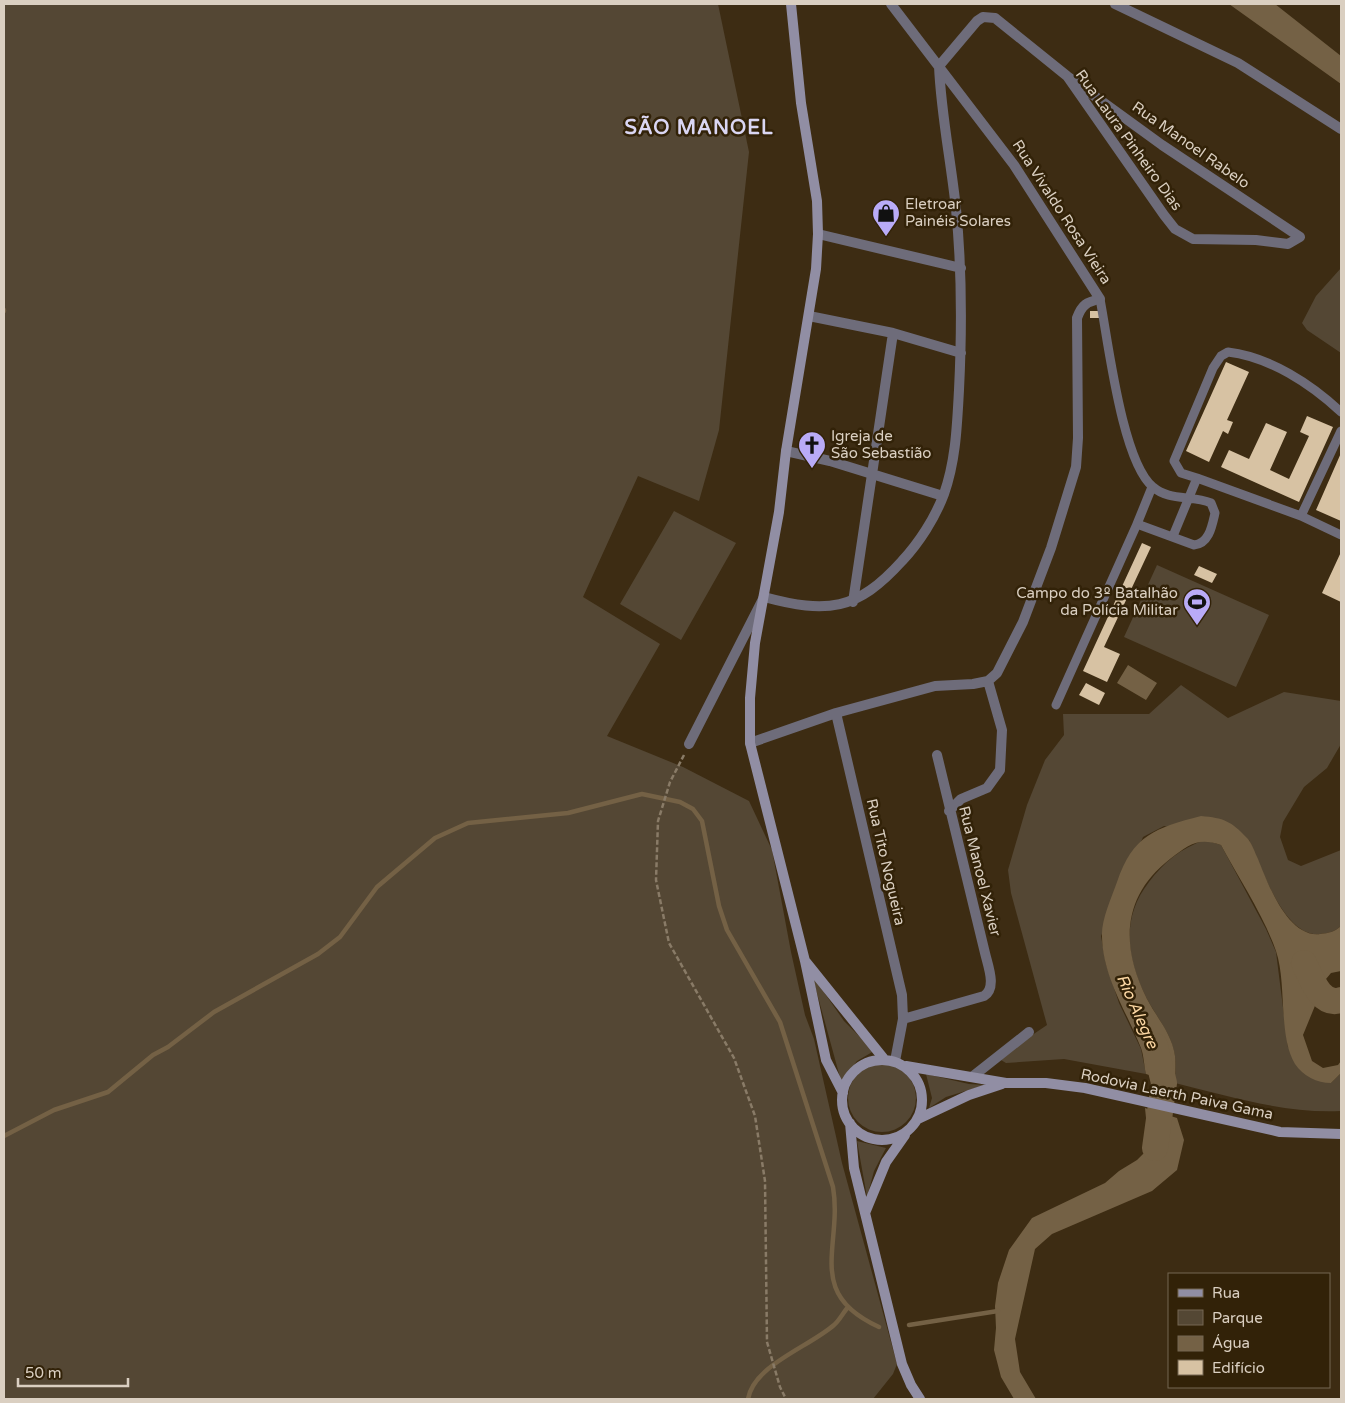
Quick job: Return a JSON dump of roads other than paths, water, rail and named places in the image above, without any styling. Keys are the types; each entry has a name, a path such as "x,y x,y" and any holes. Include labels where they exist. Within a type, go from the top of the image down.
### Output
{"main road":[{"path":"791,4 801,103 817,201 818,234 809,316 786,451 779,512 755,643 750,698 750,743 805,961 826,1060 843,1093"},
{"path":"805,961 884,1059"},
{"path":"864,1214 886,1162 918,1119 922,1096 921,1086 906,1066 884,1059 865,1063 855,1071 847,1081 842,1103 850,1123 854,1168 864,1214 902,1364 911,1385 920,1399"},
{"name":"Rodovia Laerth Paiva Gama","path":"906,1066 1006,1083 1046,1083 1124,1095 1280,1132 1341,1134"},
{"name":"Rodovia Laerth Paiva Gama","path":"918,1119 969,1095 1006,1083"},
{"path":"850,1123 858,1132 869,1138 882,1140 895,1138 906,1133"}],"street":[{"name":"Rua Vivaldo Rosa Vieira","path":"891,4 1014,165 1100,299 1085,303 1080,308 1077,318 1078,438 1076,468 1068,496 1023,622 997,673 988,680"},
{"path":"1115,4 1238,63 1341,128"},
{"name":"Rua Laura Pinheiro Dias","path":"939,66 977,21 983,17 995,18 1067,76 1164,215 1182,234 1193,239 1211,241 1256,240 1288,244 1300,238"},
{"path":"689,744 764,598 794,606 823,607 853,602 872,592 913,549 943,496 952,468 957,434 961,352 961,268 940,97 939,66"},
{"name":"Rua Manoel Rabelo","path":"1067,76 1162,145 1300,238"},
{"path":"818,234 961,268"},
{"path":"809,316 893,333 961,352"},
{"path":"853,602 893,333"},
{"path":"786,451 873,474 943,496"},
{"path":"750,743 836,713 934,686 973,684 988,680 1002,730 1000,770 987,788 961,799 949,811"},
{"name":"Rua Tito Nogueira","path":"836,713 900,985 904,1019 895,1061"},
{"name":"Rua Manoel Xavier","path":"904,1019 979,998 989,993 992,986 986,953 949,811 937,755"},
{"path":"972,1077 1029,1032"}],"lane":[{"path":"1100,299 1129,445 1145,479 1152,487 1167,495 1188,497 1211,503 1215,507 1212,525 1205,541 1200,545 1194,545 1138,524"},
{"path":"1341,412 1286,372 1258,360 1228,352 1222,356 1213,368 1174,461 1181,472 1300,516 1341,534"},
{"path":"1300,516 1341,431"},
{"path":"1173,536 1197,478"},
{"path":"1056,706 1138,524 1152,487"}],"water":[{"path":"1229,4 1275,4 1341,56 1341,84"},
{"path":"1128,665 1157,683 1146,700 1117,683"},
{"path":"1201,816 1227,821 1247,838 1252,845 1274,895 1289,919 1298,927 1309,933 1320,934 1331,932 1341,926 1341,971 1331,973 1326,979 1303,1035 1312,1061 1323,1068 1338,1065 1341,1061 1341,1073 1331,1083 1311,1078 1295,1064 1286,1039 1279,964 1271,937 1221,845 1206,842 1199,842 1188,846 1170,859 1154,874 1142,890 1134,906 1130,924 1133,961 1147,999 1171,1040 1175,1056 1175,1083 1146,1074 1141,1048 1111,981 1103,952 1103,924 1123,866 1138,844 1158,830"},
{"path":"1145,1108 1177,1118 1184,1140 1177,1170 1152,1191 1052,1234 1035,1249 1015,1339 1020,1372 1036,1399 1014,1399 1001,1377 994,1350 995,1306 998,1283 1009,1250 1032,1218 1105,1183 1119,1171 1137,1160 1149,1148"}],"waterway":[{"path":"4,1136 54,1110 108,1092 153,1055 168,1047 214,1012 318,954 340,937 377,887 435,838 468,823 568,813 642,794 680,802 693,809 702,821 719,906 727,930 780,1022 833,1187 835,1209 832,1266 834,1283 842,1299 856,1314 879,1327"},
{"name":"Rio Alegre","path":"1304,963 1313,983 1322,995 1334,1001 1341,1000"},
{"name":"Rio Alegre","path":"1155,1046 1164,1083 1155,1148"},
{"path":"748,1399 752,1387 760,1376 771,1366 834,1325 848,1307"},
{"path":"909,1325 998,1311"}],"place":[{"name":"Eletroar Painéis Solares","path":"886,237"},
{"name":"Igreja de São Sebastião","path":"812,469"},
{"name":"Campo do 3º Batalhão da Polícia Militar","path":"1197,626"}],"district":[{"name":"SÃO MANOEL","path":"699,127"}]}
